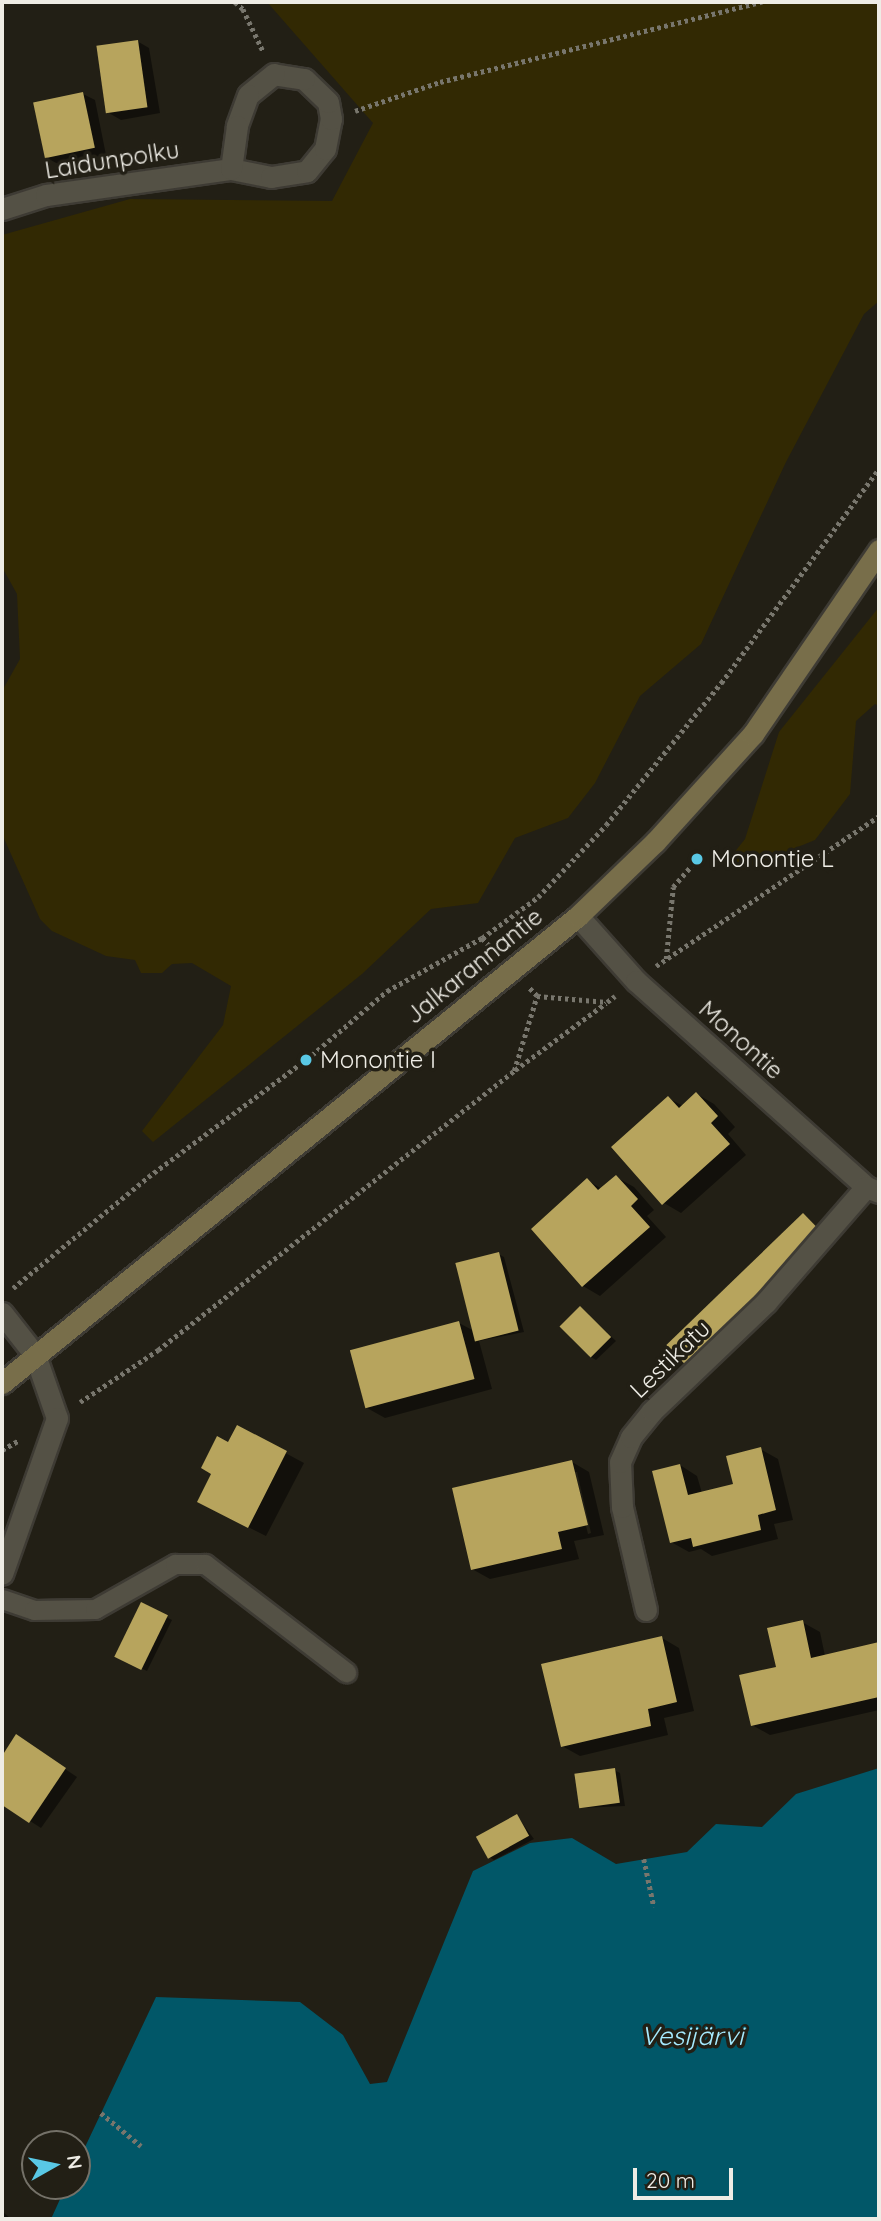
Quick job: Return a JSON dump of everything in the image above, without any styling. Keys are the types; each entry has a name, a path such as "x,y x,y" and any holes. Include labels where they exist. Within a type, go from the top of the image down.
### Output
{"main road":[{"name":"Jalkarannantie","path":"2,1383 248,1187 510,967 578,916 654,842 753,734 879,550"}],"street":[{"path":"231,169 237,126 248,95 274,74 304,79 328,102 331,119"},
{"name":"Laidunpolku","path":"2,209 46,195 231,169 271,177 307,171 325,149 331,119"},
{"name":"Monontie","path":"578,916 636,981 873,1190"},
{"name":"Lestikatu","path":"646,1610 622,1507 620,1462 631,1437 652,1411 766,1302 873,1190"},
{"path":"2,1313 35,1355 57,1418 2,1574"}],"lane":[{"path":"2,1599 34,1611 94,1609 175,1564 205,1564 346,1672"}],"path":[{"path":"235,2 243,9 274,74"},
{"path":"331,119 439,82 762,2"},
{"path":"2,1298 148,1177 312,1055 387,990 482,938 538,897 606,825 721,683 879,469"},
{"path":"2,1450 57,1418 158,1350 514,1071 607,1002 879,816"},
{"path":"666,960 673,887 697,859"},
{"path":"482,938 537,996 607,1002"},
{"path":"514,1071 537,996"},
{"path":"644,1859 654,1906"},
{"path":"101,2113 141,2146"}],"shaded area":[{"path":"267,2 879,2 879,301 864,314 786,462 701,644 640,696 595,783 568,818 515,838 478,903 431,909 362,974 153,1142 142,1131 223,1025 231,986 192,963 172,964 162,973 141,973 135,960 106,956 52,931 40,919 2,834 2,691 20,659 17,594 2,567 2,235 130,199 332,201 373,123"},
{"path":"879,607 879,706 875,704 856,721 850,794 815,840 741,870 733,854 745,839 779,732"}],"water":[{"name":"Vesijärvi","path":"879,1768 879,2219 51,2219 60,2200 91,2200 91,2134 156,1997 300,2002 343,2035 370,2084 387,2082 473,1871 530,1843 572,1838 616,1864 687,1852 716,1824 762,1827 796,1794"}],"building":[{"path":"138,40 147,107 106,113 96,46"},
{"path":"83,92 95,148 45,158 33,103"},
{"path":"696,1092 718,1116 711,1123 730,1144 662,1205 611,1147 668,1096 679,1108"},
{"path":"616,1175 638,1199 631,1206 650,1227 582,1287 531,1229 587,1178 598,1190"},
{"path":"803,1213 823,1234 686,1366 666,1345"},
{"path":"499,1252 519,1331 475,1341 455,1263"},
{"path":"580,1306 611,1337 591,1358 559,1327"},
{"path":"459,1321 475,1379 365,1408 350,1350"},
{"path":"237,1425 287,1451 248,1528 197,1502 211,1474 201,1468 217,1436 228,1442"},
{"path":"761,1447 776,1510 758,1515 761,1530 693,1547 691,1538 670,1543 652,1471 680,1464 688,1495 733,1484 726,1456"},
{"path":"572,1460 588,1525 558,1532 562,1549 471,1570 452,1488"},
{"path":"141,1602 168,1615 141,1670 114,1657"},
{"path":"803,1620 811,1658 879,1642 879,1697 751,1726 739,1675 776,1667 767,1628"},
{"path":"662,1636 677,1702 648,1709 651,1726 561,1747 541,1664"},
{"path":"16,1734 66,1768 29,1823 2,1805 2,1756"},
{"path":"615,1768 620,1803 579,1808 574,1774"},
{"path":"517,1814 529,1836 488,1859 476,1837"}],"place":[{"name":"Monontie L","path":"697,859"},
{"name":"Monontie I","path":"306,1060"}]}
